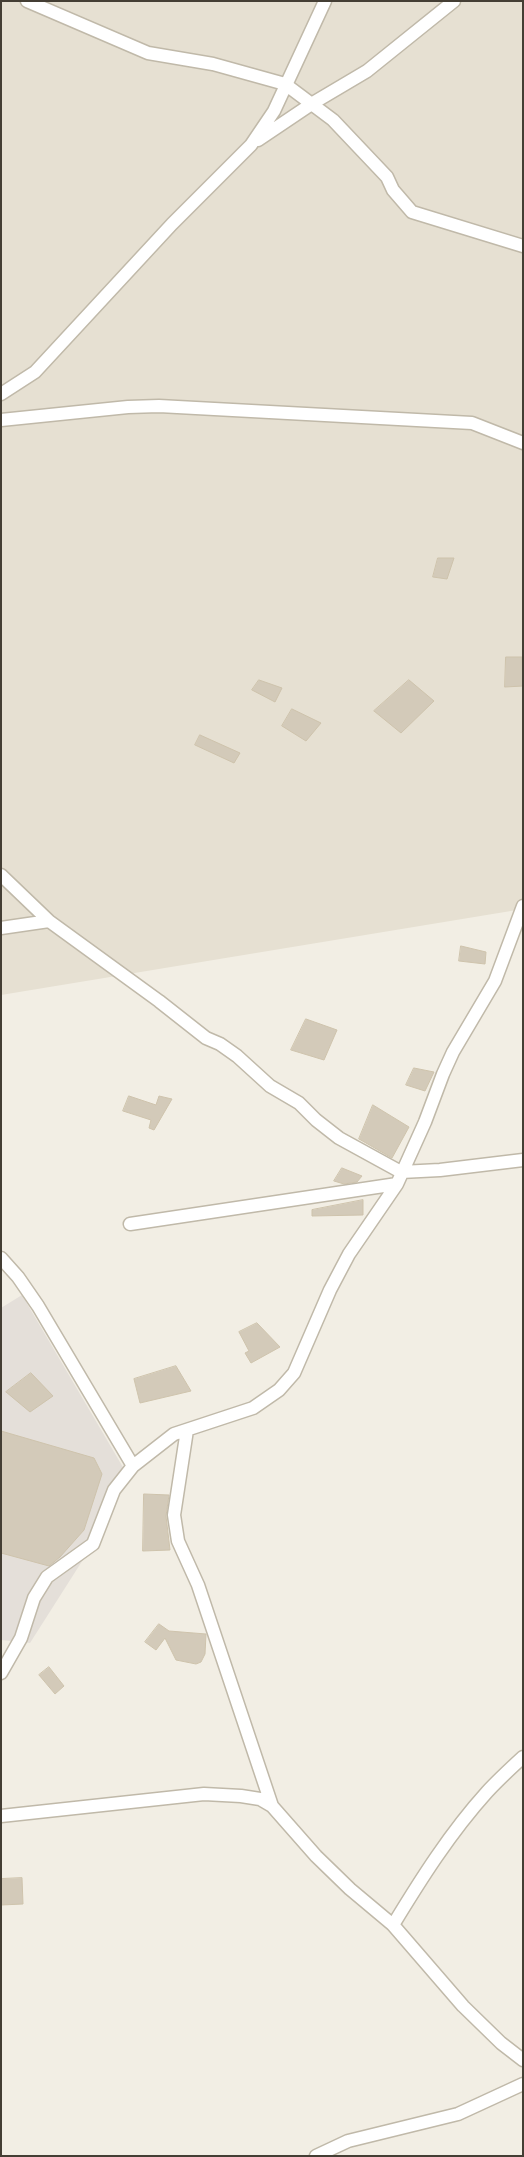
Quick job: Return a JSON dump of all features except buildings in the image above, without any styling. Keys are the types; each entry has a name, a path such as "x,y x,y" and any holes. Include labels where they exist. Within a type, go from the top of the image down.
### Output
{"street":[{"path":"27,1 148,53 213,64 285,84 334,120 374,163 412,212 523,246"},
{"path":"251,145 274,111 325,1"},
{"path":"1,394 35,372 172,224 251,145 313,103 367,71 454,1"},
{"path":"1,420 128,407 159,406 472,423 523,443"},
{"path":"1,875 49,921 159,1000 206,1038 232,1052 270,1086 298,1103 328,1130 399,1178"},
{"path":"1,1673 21,1638 34,1598 47,1577 93,1544 114,1490 133,1466 174,1434 253,1408 279,1390 294,1373 330,1290 349,1254 399,1178 425,1122 453,1052 495,981 523,906"},
{"path":"1,928 49,921"},
{"path":"130,1224 440,1170 523,1160"},
{"path":"1,1258 18,1277 38,1306 133,1466"},
{"path":"186,1430 174,1515 178,1541 198,1586 272,1806"},
{"path":"393,1926 420,1879 453,1834 487,1792 523,1757"},
{"path":"1,1816 204,1794 260,1799 272,1806 316,1856 350,1889 393,1926 463,2006 501,2043 523,2060"},
{"path":"316,2156 348,2141 458,2114 523,2084"}],"shaded area":[{"path":"1,1 523,1 523,909 1,995"},
{"path":"22,1295 124,1469 93,1544 30,1643 1,1640 1,1308"}]}
